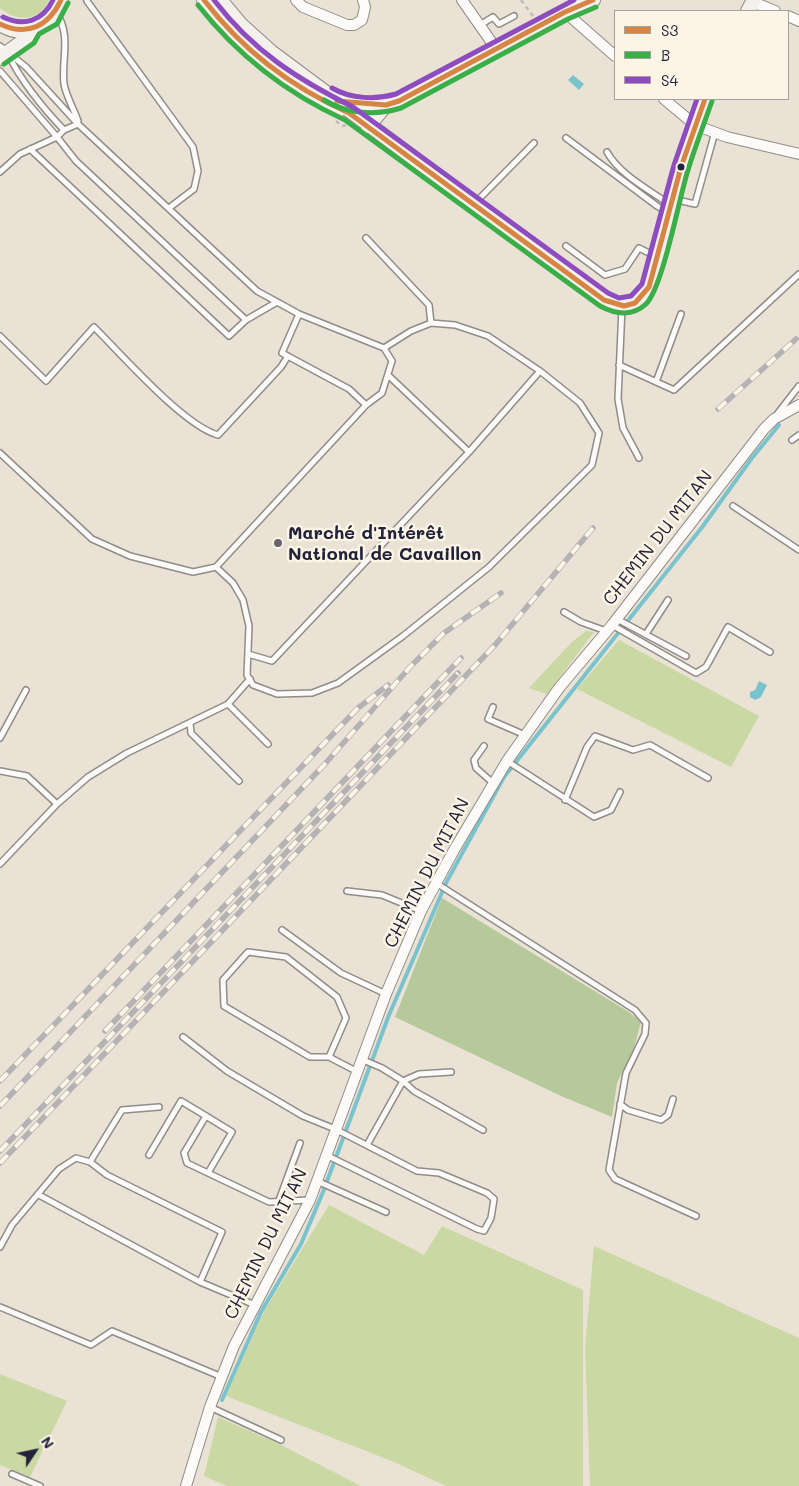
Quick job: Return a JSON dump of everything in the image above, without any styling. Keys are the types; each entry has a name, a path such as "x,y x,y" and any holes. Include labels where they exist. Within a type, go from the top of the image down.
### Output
{"street":[{"path":"204,0 228,30 252,53 309,95 349,113 604,300 622,306 634,304 645,295 695,125 705,100"},
{"path":"220,0 254,38 337,101 349,113"},
{"path":"296,0 303,7 348,25 354,25 362,20 365,14 363,0"},
{"path":"462,0 497,50"},
{"path":"337,101 386,105 407,97 497,50 579,3 593,0"},
{"path":"751,4 772,10"},
{"path":"0,24 20,31 34,29 44,24 59,6"},
{"path":"565,12 614,55"},
{"path":"2,52 29,37 34,29"},
{"path":"665,100 695,125 799,154"},
{"path":"368,126 386,105"},
{"name":"CHEMIN DU MITAN","path":"186,1486 210,1407 234,1346 310,1200 360,1059 421,911 436,883 493,783 559,688 612,625 774,419 799,405"}],"lane":[{"path":"87,0 193,147 198,171 194,189 169,208"},
{"path":"59,6 66,37 64,87 74,106 78,124"},
{"path":"480,25 494,17 498,24 514,16"},
{"path":"0,453 92,539 130,556 193,572 216,567 366,404 382,393 389,376 392,361 384,348 299,314 256,292 78,124 26,67 2,52"},
{"path":"2,52 40,105 64,130"},
{"path":"0,71 76,160 246,320"},
{"path":"0,172 20,154 57,137 64,130 78,124"},
{"path":"566,138 657,206 671,206 695,204 715,132"},
{"path":"474,204 534,143"},
{"path":"30,149 229,336 246,320 277,302"},
{"path":"607,152 612,162 671,206"},
{"path":"366,238 429,305 431,323"},
{"path":"566,246 605,275 625,270 639,248 657,257"},
{"path":"619,365 674,390 799,274"},
{"path":"622,306 618,399 624,428 639,458"},
{"path":"299,314 282,353 349,389 366,404"},
{"path":"656,382 681,314"},
{"path":"216,567 233,583 243,600 249,626 247,675 253,684 277,694 312,693 338,683 403,636 489,567 592,465 599,433 580,403 540,371 488,336 455,325 431,323 410,331 384,348"},
{"path":"0,336 46,381 94,328 179,410 207,432 218,435 281,367 288,356"},
{"path":"248,654 272,661 469,452 540,371"},
{"path":"389,376 469,452"},
{"path":"774,419 799,386"},
{"path":"792,440 799,435"},
{"path":"733,506 799,550"},
{"path":"646,634 668,600"},
{"path":"564,612 581,622 612,625 646,634 686,656"},
{"path":"612,625 696,673 706,667 728,627 770,652"},
{"path":"0,864 58,804 88,777 127,753 228,704 250,679"},
{"path":"0,738 26,690"},
{"path":"228,704 268,744"},
{"path":"493,707 488,720 526,735"},
{"path":"190,723 191,734 239,782"},
{"path":"565,800 587,747 596,736 633,750 650,745 708,778"},
{"path":"484,746 474,760 476,768 493,783"},
{"path":"507,761 594,817 611,810 620,792"},
{"path":"0,771 27,776 58,804"},
{"path":"436,883 635,1010 646,1023 645,1034 626,1073 609,1170 615,1179 696,1216"},
{"path":"347,891 382,895 421,911"},
{"path":"282,930 341,973 386,994"},
{"path":"329,1057 346,1018 337,998 286,958 248,952 223,980 224,1006 310,1057 329,1057 356,1072"},
{"path":"183,1037 227,1071 303,1116 335,1129 417,1171 439,1173 486,1193 494,1199 491,1218 484,1230 326,1154"},
{"path":"360,1059 382,1068 403,1081 414,1091 483,1130"},
{"path":"367,1145 403,1081 419,1074 451,1072"},
{"path":"620,1104 628,1110 661,1120 668,1115 673,1100"},
{"path":"150,1155 181,1101 232,1132 208,1173"},
{"path":"90,1162 122,1110 159,1106"},
{"path":"206,1116 184,1153 187,1163 269,1202 310,1200"},
{"path":"278,1203 300,1143"},
{"path":"0,1246 12,1226 59,1169 76,1158 90,1162 107,1175 222,1232 200,1282"},
{"path":"317,1180 386,1212"},
{"path":"39,1195 200,1282 255,1305"},
{"path":"0,1306 91,1345 112,1331 222,1377"},
{"path":"210,1407 282,1440"},
{"path":"12,1474 40,1486"}],"path":[{"path":"521,0 539,25"}],"green space":[{"path":"0,0 49,0 40,12 27,18 6,13 0,8"},
{"path":"586,631 594,632 547,694 529,688 572,642"},
{"path":"619,640 759,716 731,767 577,689"},
{"path":"442,898 629,1012 641,1022 634,1048 617,1083 612,1117 561,1096 395,1017"},
{"path":"329,1205 424,1255 442,1226 583,1290 583,1486 446,1486 394,1462 226,1396 263,1313"},
{"path":"594,1246 799,1338 799,1486 590,1486 585,1348"},
{"path":"0,1374 67,1401 30,1477 0,1465"},
{"path":"218,1417 283,1446 361,1486 227,1486 204,1476"}],"water":[{"path":"573,75 584,84 579,90 568,80"},
{"path":"759,681 767,685 761,697 755,700 750,697 750,692 755,690"}],"waterway":[{"path":"222,1400 261,1312 301,1244 323,1192 389,1015 447,881 504,777 703,526 752,458 779,425"}],"railway":[{"path":"718,409 796,339"},
{"path":"0,1163 495,645 593,528"},
{"path":"0,1106 324,765 410,667 444,633 501,593"},
{"path":"105,1031 461,658"},
{"path":"0,1151 458,673"},
{"path":"0,1081 358,708 388,685"}],"transit line":[{"name":"S4","path":"3,17 18,22 32,20 44,13 53,0"},
{"name":"S3","path":"0,24 19,29 36,27 50,17 61,0"},
{"name":"S3","path":"204,0 235,36 269,66 307,92 349,113 604,300 624,306 635,303 649,287 681,167 705,100"},
{"name":"S4","path":"214,0 244,34 277,62 313,86 353,107 608,293 619,298 631,296 642,284 674,165 697,100"},
{"name":"S4","path":"332,88 339,92 372,98 396,94 574,0"},
{"name":"S3","path":"337,101 386,105 399,101 565,12 593,0"},
{"name":"B","path":"4,64 34,43 39,34 57,24 68,3"},
{"name":"B","path":"198,5 230,41 264,72 303,98 345,120 600,306 617,312 635,311 646,304 652,295 664,262 688,170 712,101"},
{"name":"B","path":"324,100 342,108 361,112 371,113 401,108 568,19 596,7"}],"place":[{"name":"Marché d'Intérêt National de Cavaillon","path":"278,543"}]}
